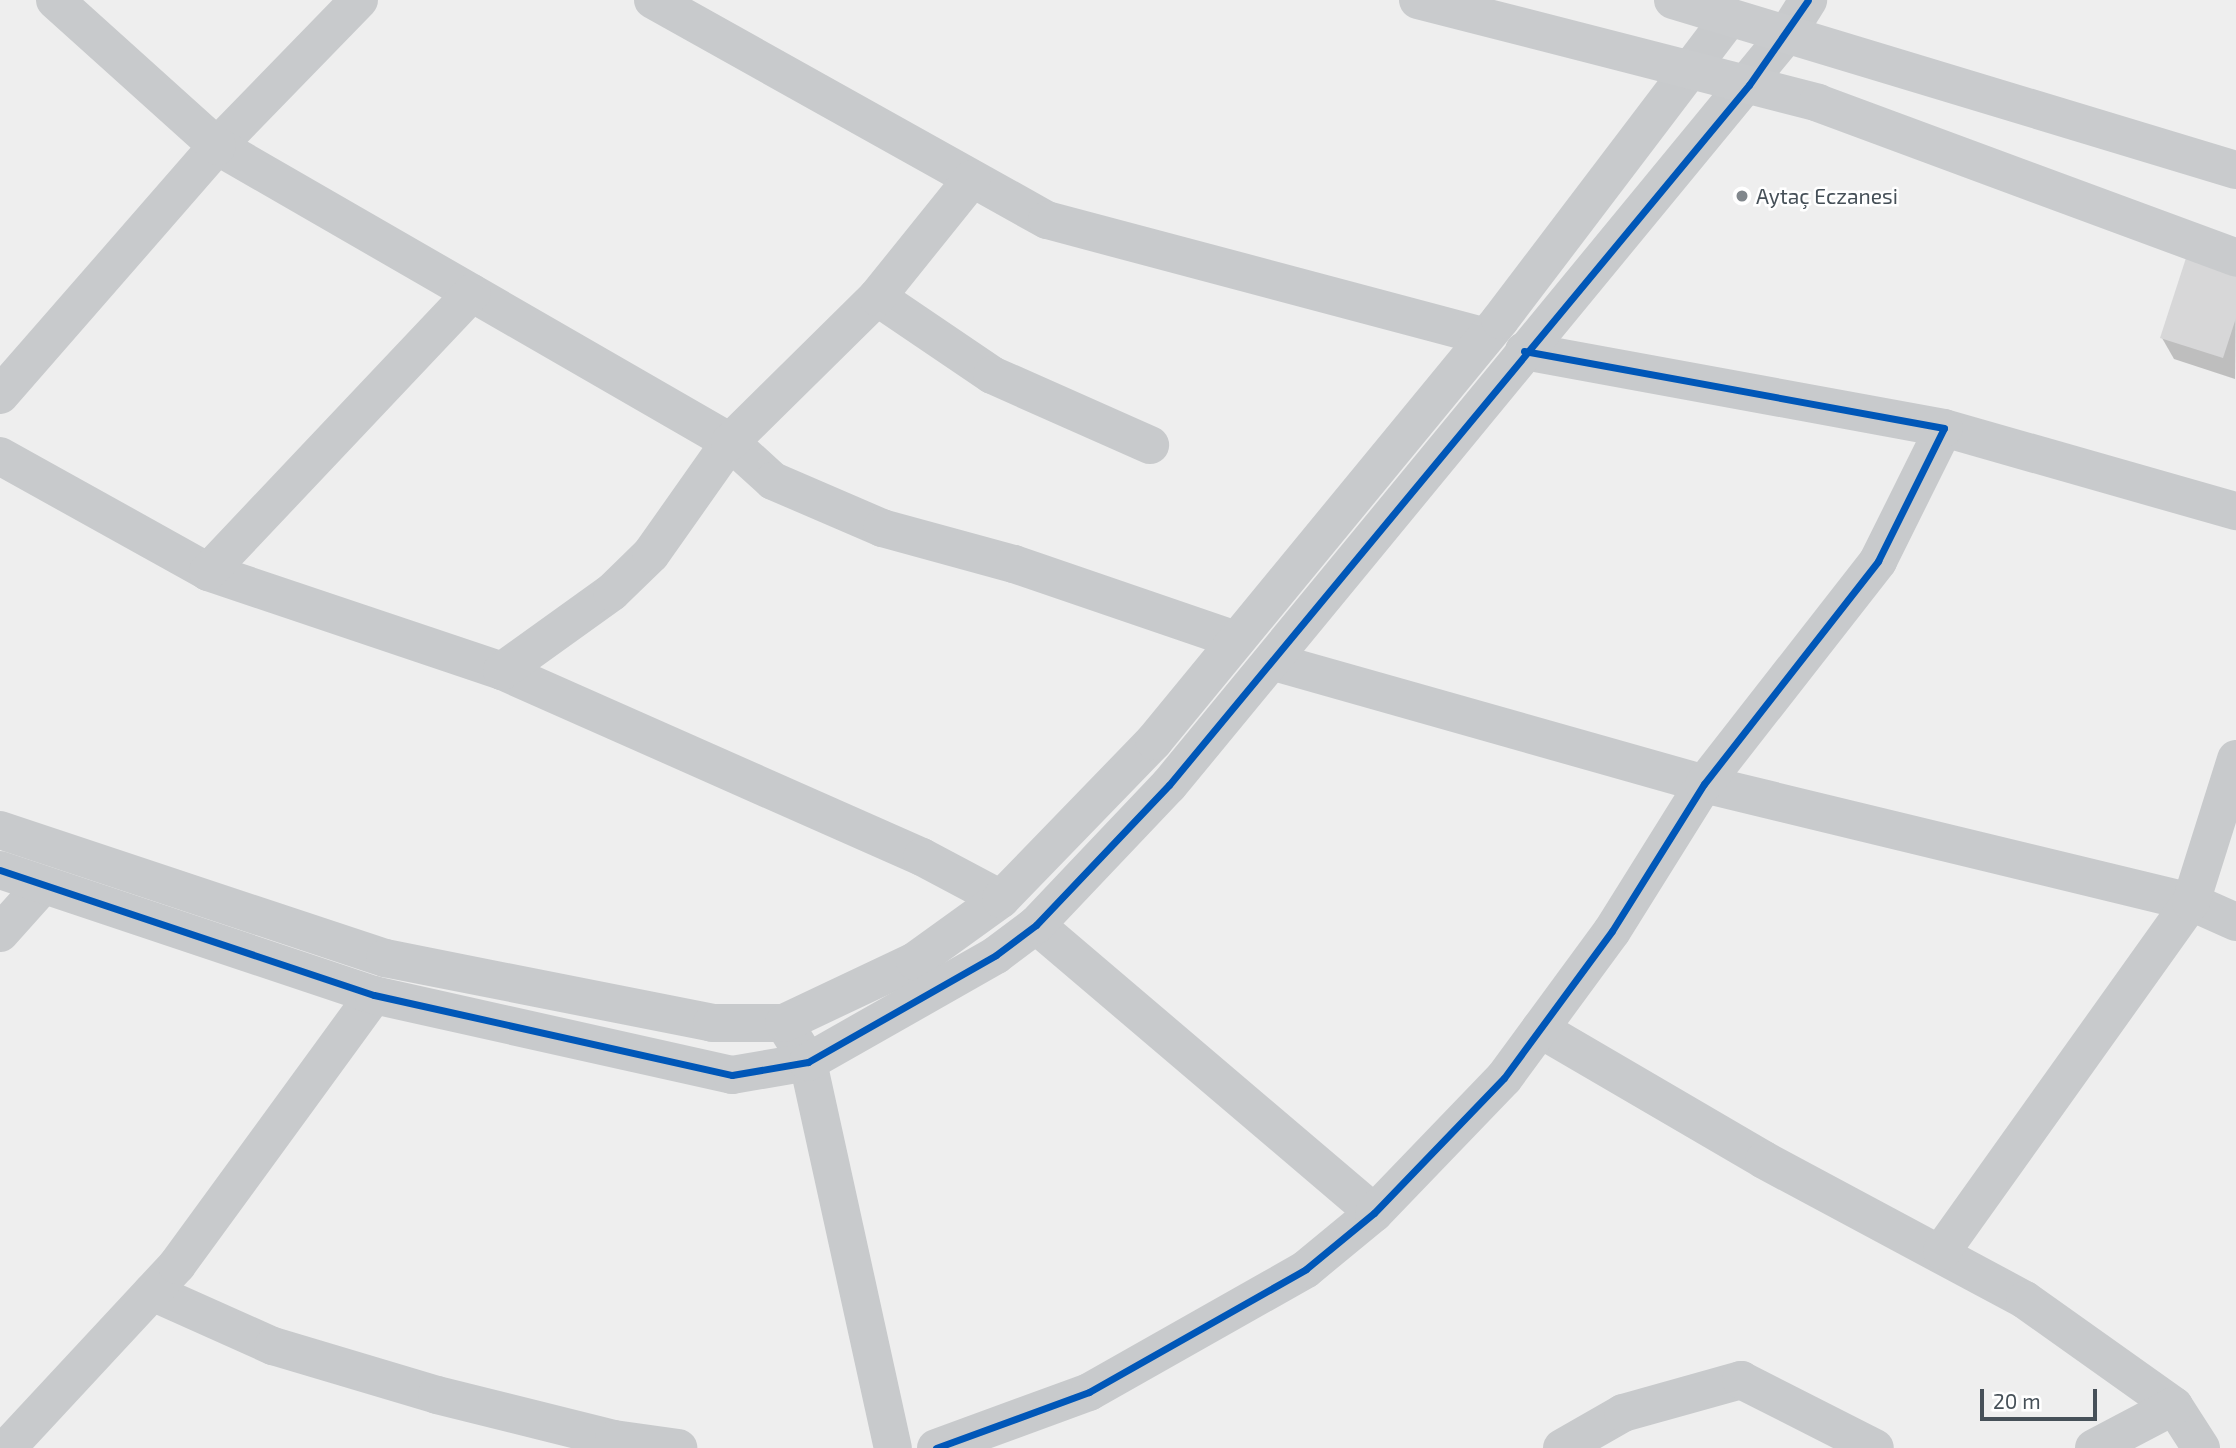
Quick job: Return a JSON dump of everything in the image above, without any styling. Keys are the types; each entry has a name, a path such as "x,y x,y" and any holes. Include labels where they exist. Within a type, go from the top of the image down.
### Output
{"main road":[{"path":"1418,0 1818,103 2236,258"},
{"path":"1673,0 2236,170"}],"street":[{"path":"55,0 217,146 730,442 773,481 882,528 1013,564 1236,640"},
{"path":"0,395 217,146 359,0"},
{"path":"653,0 1047,220 1486,337"},
{"path":"0,870 374,995 732,1074 807,1062 876,1029 1036,925 1169,785 1274,662 1524,351 1749,85 1787,34 1808,0"},
{"path":"0,830 385,958 712,1023 784,1023 915,961 1001,899 1154,741 1486,337 1694,71 1730,17"},
{"path":"502,671 612,592 651,554 730,442 877,296 972,179"},
{"path":"208,572 472,293"},
{"path":"877,296 992,375 1150,445"},
{"path":"1524,351 1944,428 2236,511"},
{"path":"936,1448 1088,1392 1307,1269 1374,1213 1504,1078 1612,930 1704,784 1878,561 1944,428"},
{"path":"0,456 208,572 502,671 922,857 1001,899"},
{"path":"1274,662 1704,784 2191,902 2236,922"},
{"path":"1942,1251 2191,902 2236,759"},
{"path":"0,933 43,885"},
{"path":"1036,925 1374,1213"},
{"path":"7,1448 152,1292 374,995"},
{"path":"784,1023 807,1062 893,1448"},
{"path":"1540,1029 1764,1160 1942,1251 2025,1300 2174,1406 2201,1448"},
{"path":"152,1292 273,1346 437,1395 614,1439 678,1448"},
{"path":"1562,1448 1623,1413 1741,1380 1875,1448"},
{"path":"2094,1448 2174,1406"}],"building":[{"path":"2186,258 2236,274 2236,318 2223,358 2160,338"}],"cycle path":[{"path":"0,870 374,995 732,1075 808,1062 996,955 1036,925 1169,785 1749,85 1808,0"},
{"path":"936,1448 1089,1392 1306,1269 1374,1213 1504,1078 1612,931 1704,784 1878,561 1944,428 1524,351"}],"place":[{"name":"Aytaç Eczanesi","path":"1742,196"}]}
